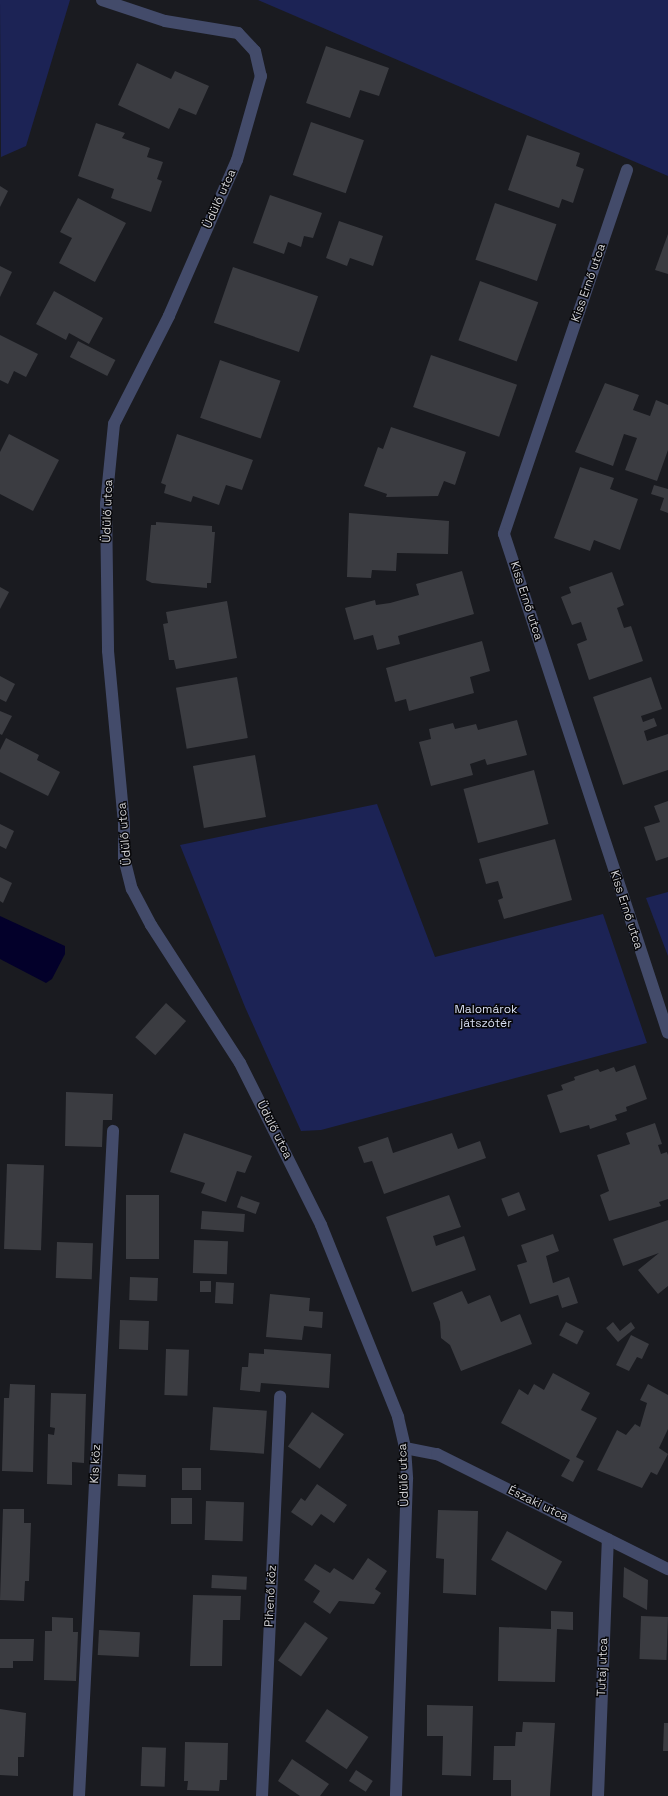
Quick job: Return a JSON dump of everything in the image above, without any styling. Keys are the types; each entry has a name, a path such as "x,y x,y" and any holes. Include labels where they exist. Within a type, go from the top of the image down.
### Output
{"street":[{"name":"Üdülő utca","path":"102,0 165,21 238,33 255,51 261,76 237,160 169,316 114,424 106,504 108,651 124,823 124,858 132,889 151,925 240,1063 321,1225 396,1410 405,1448 407,1479 396,1796"},
{"name":"Kiss Ernő utca","path":"627,170 504,534 668,1033"},
{"name":"Kis köz","path":"79,1796 113,1131"},
{"name":"Pihenő köz","path":"262,1796 280,1396"},
{"name":"Északi utca","path":"405,1448 437,1454 668,1569"},
{"name":"Tutaj utca","path":"598,1796 608,1539"}],"green space":[{"path":"0,0 70,0 26,146 1,157"},
{"path":"258,0 668,0 668,176"},
{"name":"Malomárok játszótér","path":"377,804 435,957 603,914 647,1043 321,1130 301,1131 245,1007 180,845"},
{"path":"668,892 668,956 646,898"}],"shaded area":[{"path":"0,916 65,946 65,954 52,979 46,983 0,959"}],"building":[{"path":"326,46 389,68 379,96 360,90 350,118 306,103"},
{"path":"137,63 171,79 175,71 209,86 196,115 179,108 169,129 118,105"},
{"path":"311,122 364,140 346,193 293,175"},
{"path":"96,123 125,133 122,138 150,148 147,157 163,162 157,179 162,181 151,212 111,198 114,189 78,176"},
{"path":"527,135 580,153 576,166 584,169 573,203 562,199 559,208 508,190"},
{"path":"0,186 8,191 0,207"},
{"path":"270,195 322,213 313,238 304,236 301,247 288,242 284,254 253,243"},
{"path":"78,198 126,223 95,282 59,263 72,238 60,232"},
{"path":"495,203 556,224 537,281 475,260"},
{"path":"339,221 383,236 373,266 350,258 347,266 326,258"},
{"path":"668,234 668,274 655,270"},
{"path":"0,266 12,272 0,297"},
{"path":"233,267 318,296 299,352 214,323"},
{"path":"480,281 538,302 517,361 458,340"},
{"path":"54,291 103,318 89,344 69,333 66,340 36,324"},
{"path":"0,335 38,354 26,377 14,371 8,384 0,380"},
{"path":"78,341 115,360 107,376 70,357"},
{"path":"431,355 517,385 499,437 413,407"},
{"path":"220,360 281,381 261,439 200,418"},
{"path":"605,383 639,395 633,410 650,416 656,400 668,405 668,450 657,481 625,470 637,438 624,434 613,466 575,452"},
{"path":"391,427 466,452 455,485 444,481 438,496 386,497 387,494 364,486 378,447 383,449"},
{"path":"9,434 59,460 33,511 0,494 0,452"},
{"path":"177,434 253,460 242,490 226,485 219,505 193,496 191,502 164,493 166,485 161,483"},
{"path":"580,467 614,478 610,489 638,499 620,550 594,540 590,551 554,538"},
{"path":"654,485 668,489 668,513 660,510 664,498 651,494"},
{"path":"349,513 449,521 448,554 397,553 396,571 372,570 371,578 347,577"},
{"path":"156,522 212,526 212,532 215,532 211,583 207,583 207,588 152,583 146,580 151,525 156,525"},
{"path":"462,571 474,614 398,636 400,644 377,650 373,635 354,640 345,608 375,600 376,605 390,603 419,595 416,584"},
{"path":"612,572 624,605 617,608 624,628 631,626 643,661 589,680 577,644 587,640 581,622 572,625 561,597 571,593 569,587"},
{"path":"0,587 9,592 0,609"},
{"path":"227,601 237,658 176,669 174,660 169,660 163,624 168,623 166,612"},
{"path":"482,641 490,671 470,677 474,693 409,711 406,699 395,702 386,668"},
{"path":"0,676 15,684 6,702 0,699"},
{"path":"237,677 248,738 187,749 176,688"},
{"path":"651,677 662,709 641,716 643,722 654,718 657,726 644,731 647,741 668,734 668,770 623,785 593,697"},
{"path":"0,711 12,716 2,735 0,734"},
{"path":"517,720 527,755 487,765 485,759 470,764 473,775 431,786 419,742 431,739 429,729 453,723 455,729 476,724 478,730"},
{"path":"6,738 39,755 37,760 60,772 48,796 0,772 0,750"},
{"path":"255,755 266,817 204,828 193,766"},
{"path":"534,770 548,824 478,843 463,789"},
{"path":"668,801 668,857 656,861 644,827 660,822 654,806"},
{"path":"0,824 14,831 6,849 0,846"},
{"path":"555,839 572,900 504,919 498,900 503,898 498,881 486,884 479,859"},
{"path":"0,877 12,883 3,903 0,901"},
{"path":"166,1003 186,1021 155,1055 135,1037"},
{"path":"635,1065 647,1099 626,1107 627,1111 615,1115 617,1120 590,1129 589,1125 560,1133 547,1095 563,1090 561,1085 575,1080 574,1077 598,1069 600,1072 614,1067 616,1072"},
{"path":"66,1092 113,1094 112,1120 103,1120 102,1147 65,1146"},
{"path":"655,1123 662,1144 658,1145 661,1154 667,1152 668,1155 668,1199 659,1202 661,1206 609,1221 600,1195 609,1191 597,1155 630,1144 626,1133"},
{"path":"184,1133 252,1156 245,1173 237,1171 226,1202 201,1193 205,1183 170,1172"},
{"path":"452,1133 458,1149 480,1141 486,1158 384,1194 372,1161 364,1163 358,1147 388,1137 393,1153"},
{"path":"7,1164 44,1165 41,1250 4,1249"},
{"path":"519,1192 526,1210 508,1217 501,1199"},
{"path":"126,1195 159,1195 159,1259 126,1259"},
{"path":"449,1195 461,1227 433,1236 436,1246 464,1236 476,1270 412,1292 386,1217"},
{"path":"241,1196 260,1203 256,1214 237,1207"},
{"path":"202,1211 245,1214 244,1232 201,1229"},
{"path":"668,1220 668,1286 658,1294 638,1270 659,1253 623,1266 613,1239"},
{"path":"553,1234 559,1251 546,1256 553,1283 569,1277 578,1303 562,1308 558,1295 530,1304 517,1265 527,1262 521,1245"},
{"path":"194,1240 228,1241 227,1274 193,1273"},
{"path":"57,1242 93,1243 92,1279 56,1278"},
{"path":"130,1277 158,1278 157,1301 129,1300"},
{"path":"200,1281 211,1281 211,1292 200,1292"},
{"path":"216,1282 234,1283 233,1304 215,1303"},
{"path":"462,1291 468,1304 490,1295 501,1322 520,1314 532,1344 461,1371 450,1345 441,1338 440,1322 433,1303"},
{"path":"270,1294 310,1298 309,1311 323,1312 322,1328 304,1326 302,1340 266,1337"},
{"path":"120,1320 149,1321 148,1350 119,1349"},
{"path":"566,1322 584,1331 577,1344 559,1335"},
{"path":"613,1322 620,1331 631,1322 635,1328 618,1342 606,1328"},
{"path":"631,1335 649,1344 642,1359 637,1357 629,1371 616,1365"},
{"path":"166,1349 189,1350 187,1396 164,1395"},
{"path":"264,1349 331,1354 329,1388 261,1383 260,1392 240,1390 242,1367 248,1367 249,1353 264,1354"},
{"path":"553,1373 590,1393 581,1410 597,1418 576,1457 584,1461 573,1482 561,1476 570,1460 501,1423 519,1389 528,1395 534,1384 544,1390"},
{"path":"10,1384 35,1385 33,1472 2,1471 4,1398 9,1398"},
{"path":"648,1384 668,1395 668,1429 659,1448 668,1454 657,1475 651,1472 642,1488 597,1470 617,1430 626,1435 635,1424 640,1427 647,1403 640,1400"},
{"path":"51,1393 86,1394 84,1463 72,1462 72,1485 47,1484 48,1434 54,1435 55,1428 50,1427"},
{"path":"213,1407 267,1411 264,1454 210,1450"},
{"path":"312,1412 344,1434 320,1469 288,1446"},
{"path":"182,1468 201,1468 201,1490 182,1490"},
{"path":"118,1474 146,1475 146,1487 118,1486"},
{"path":"317,1484 347,1505 334,1523 321,1514 312,1526 291,1512 301,1498 305,1501"},
{"path":"171,1498 192,1498 192,1524 171,1524"},
{"path":"206,1501 244,1502 243,1541 205,1540"},
{"path":"3,1509 24,1509 24,1523 31,1523 29,1581 25,1581 24,1601 0,1600"},
{"path":"438,1510 478,1511 476,1595 443,1593 444,1559 436,1558"},
{"path":"507,1531 562,1562 546,1590 491,1560"},
{"path":"368,1558 387,1571 375,1589 381,1593 374,1604 339,1601 330,1614 313,1602 320,1591 304,1580 315,1564 330,1573 334,1568 353,1580"},
{"path":"624,1567 648,1580 647,1610 623,1597"},
{"path":"212,1575 247,1577 246,1590 211,1588"},
{"path":"193,1595 241,1596 240,1620 223,1620 222,1666 190,1666"},
{"path":"551,1611 573,1612 573,1630 557,1629 555,1682 498,1681 499,1627 551,1629"},
{"path":"641,1616 668,1617 666,1660 639,1659"},
{"path":"52,1617 73,1618 73,1632 78,1632 76,1681 44,1680 45,1631 52,1631"},
{"path":"305,1622 328,1638 301,1677 278,1661"},
{"path":"99,1630 140,1632 139,1657 98,1655"},
{"path":"0,1639 34,1639 33,1661 13,1661 13,1668 0,1668"},
{"path":"427,1705 473,1706 471,1776 442,1775 443,1736 427,1736"},
{"path":"0,1709 26,1713 24,1757 18,1757 18,1776 0,1775"},
{"path":"327,1709 368,1737 347,1769 305,1741"},
{"path":"523,1722 555,1723 550,1796 511,1796 511,1780 493,1780 494,1746 515,1746 516,1732 522,1732"},
{"path":"664,1723 668,1723 668,1751 663,1751"},
{"path":"185,1742 228,1743 227,1780 220,1780 219,1791 187,1790 188,1781 184,1781"},
{"path":"142,1747 166,1748 165,1787 141,1786"},
{"path":"292,1759 329,1784 320,1796 300,1796 278,1781"},
{"path":"356,1770 373,1781 366,1792 349,1781"}]}
